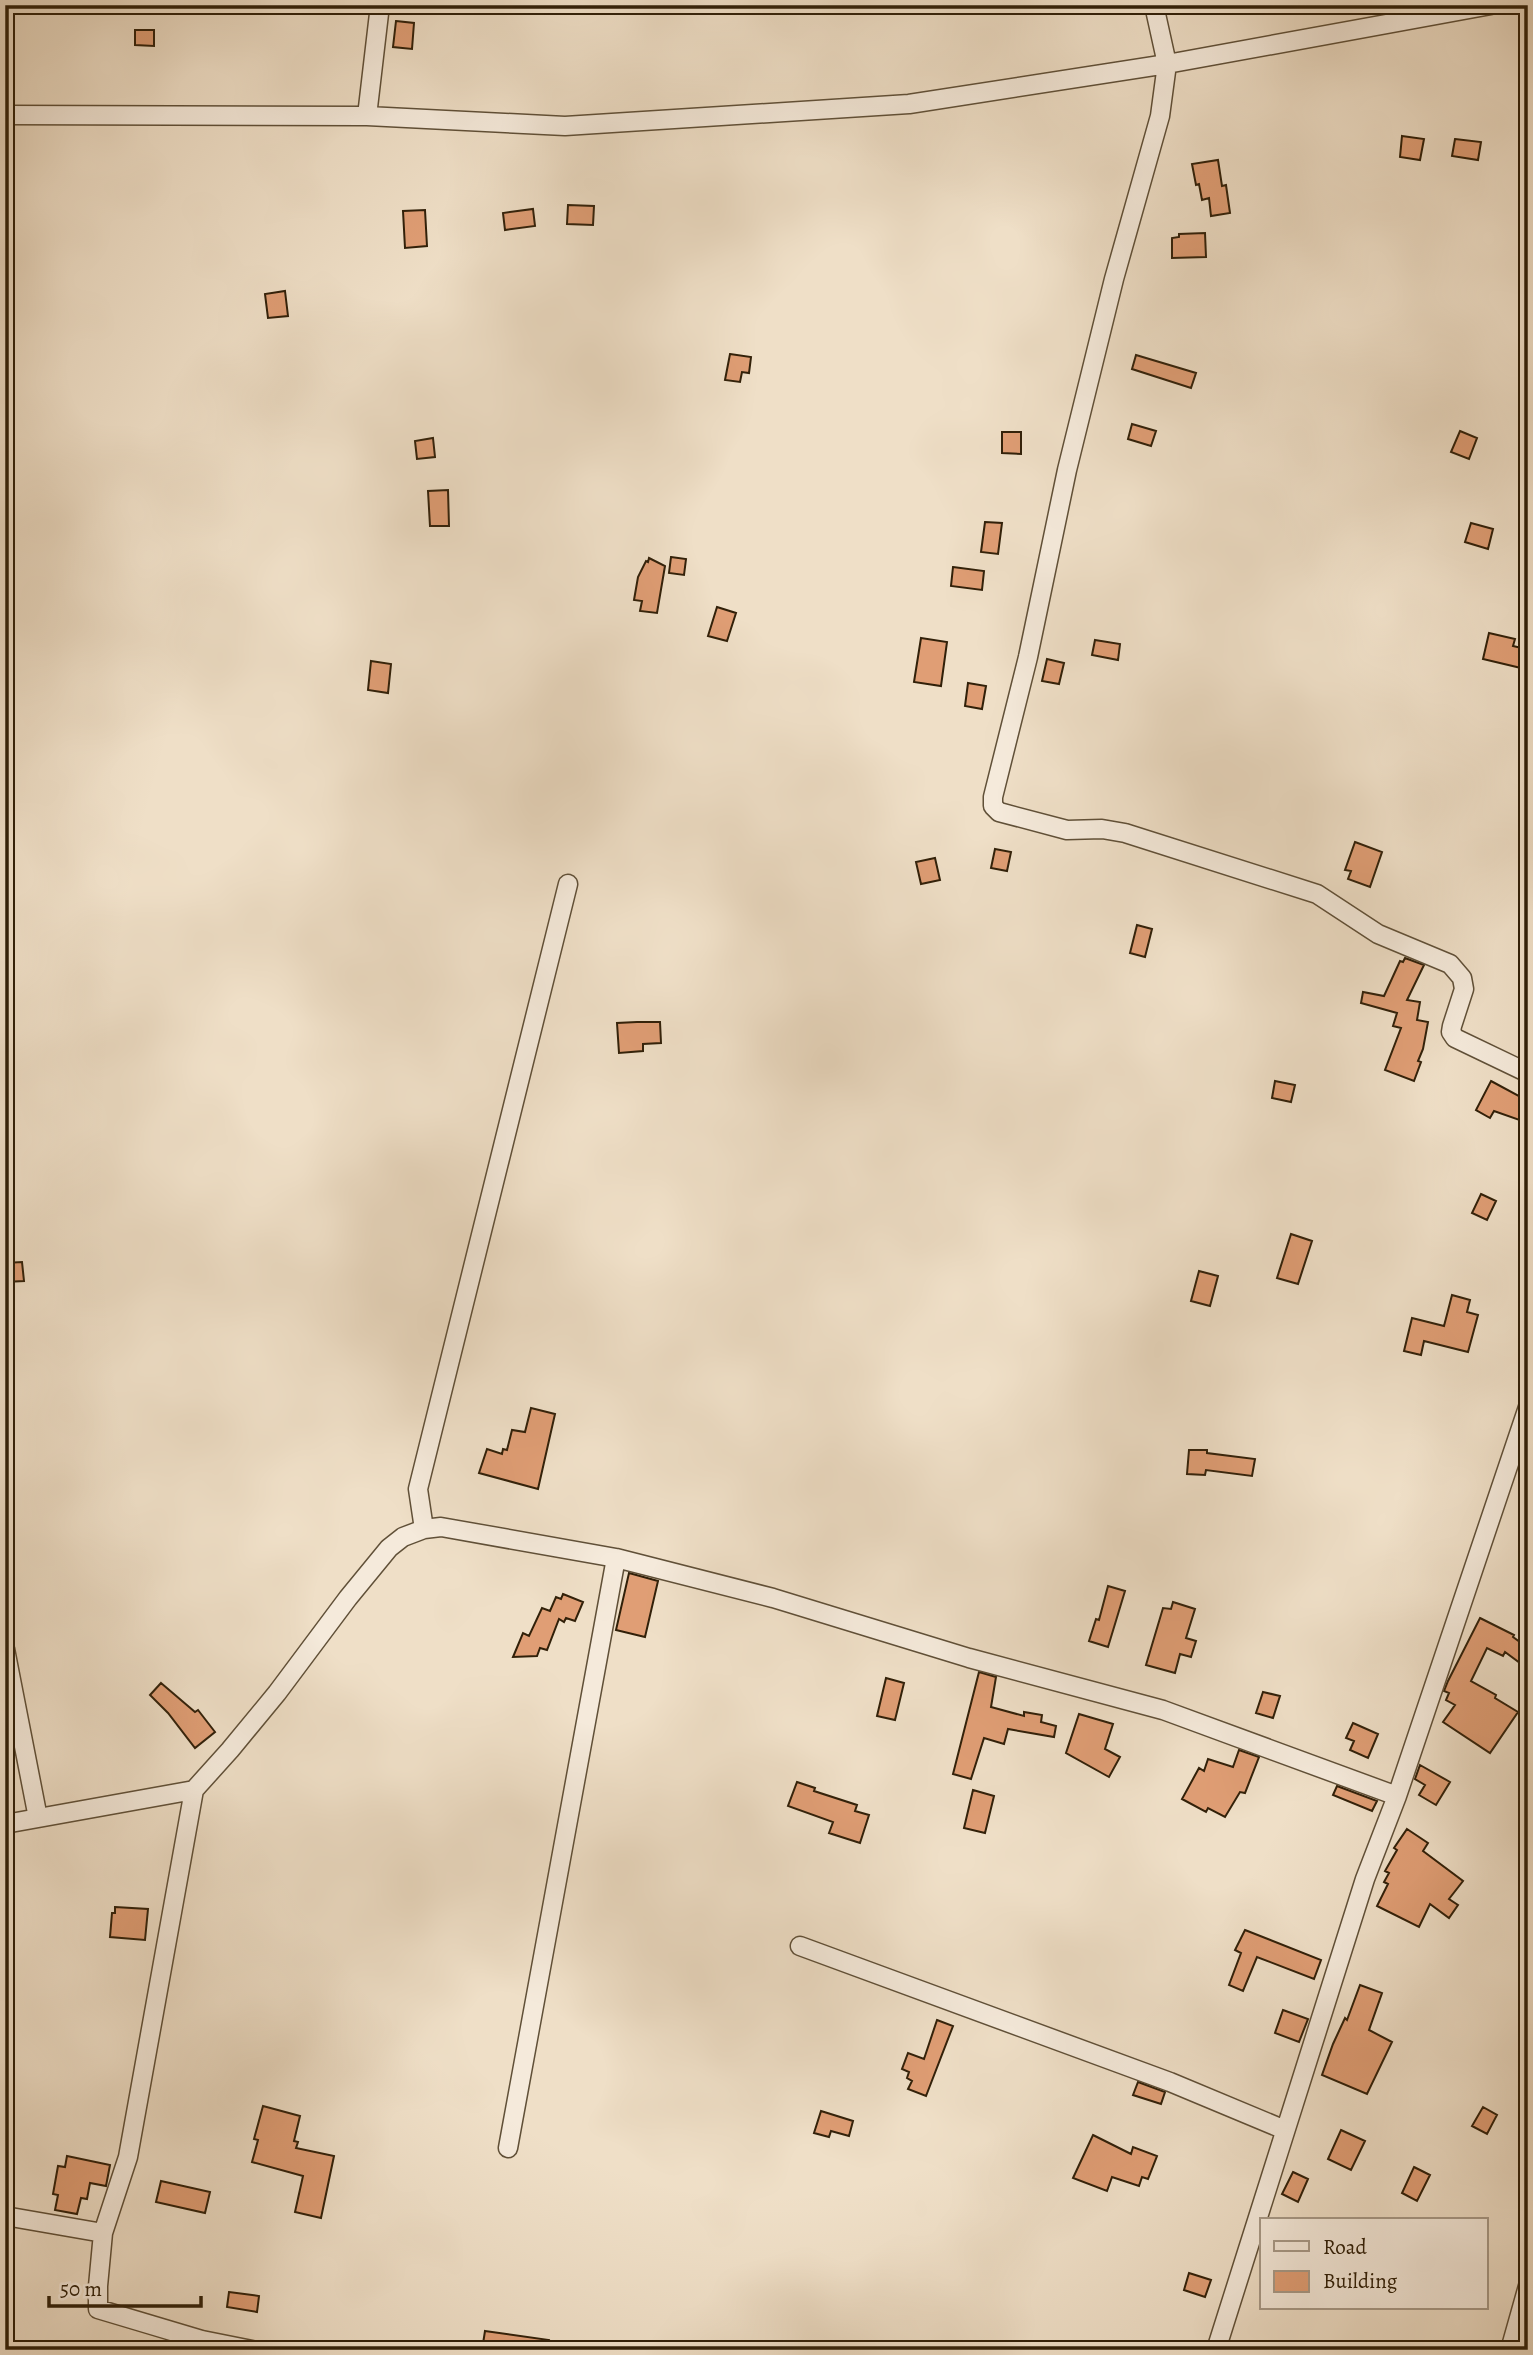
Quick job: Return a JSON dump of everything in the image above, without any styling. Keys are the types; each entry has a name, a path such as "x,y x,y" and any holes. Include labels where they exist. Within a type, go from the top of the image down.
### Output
{"street":[{"path":"367,116 380,5"},
{"path":"1154,5 1167,64 1160,116 1114,279 1067,470 1028,657 993,806 999,812 1067,830 1102,829 1125,833 1317,894 1378,934 1450,964 1462,978 1464,989 1452,1026 1451,1032 1455,1038 1528,1073"},
{"path":"5,115 367,116 565,126 909,104 1167,64 1491,5"},
{"path":"424,1529 418,1489 568,884"},
{"path":"1216,2350 1365,1879 1397,1796 1528,1407"},
{"path":"251,2350 202,2340 99,2309 98,2286 103,2233 128,2158 194,1790 277,1693 389,1548 403,1537 424,1529 441,1527 616,1558 773,1598 969,1658 1163,1710 1397,1796"},
{"path":"508,2148 616,1558"},
{"path":"5,1649 38,1818"},
{"path":"5,1824 194,1790"},
{"path":"800,1946 1170,2082 1285,2130"},
{"path":"5,2216 103,2233"},
{"path":"1510,2350 1528,2286"}],"building":[{"path":"396,21 414,23 412,49 393,47"},
{"path":"135,30 154,30 154,46 135,45"},
{"path":"1402,136 1424,139 1420,160 1400,157"},
{"path":"1455,139 1481,142 1478,160 1452,156"},
{"path":"1218,160 1222,186 1226,185 1230,213 1211,216 1209,198 1202,200 1192,164"},
{"path":"568,205 594,206 593,225 567,224"},
{"path":"533,209 535,226 505,230 503,213"},
{"path":"425,210 427,246 405,248 403,211"},
{"path":"1205,233 1206,257 1172,258 1172,238 1179,237 1179,234"},
{"path":"285,291 288,316 268,318 265,294"},
{"path":"730,354 751,357 749,373 742,372 740,382 725,380"},
{"path":"1136,355 1196,373 1191,388 1132,369"},
{"path":"1132,424 1156,431 1151,446 1128,439"},
{"path":"1460,431 1477,438 1469,459 1451,452"},
{"path":"1002,432 1021,432 1021,454 1002,453"},
{"path":"433,438 435,457 417,459 415,441"},
{"path":"448,490 449,526 430,526 428,491"},
{"path":"985,522 1002,523 998,554 981,552"},
{"path":"1471,523 1493,529 1488,549 1465,542"},
{"path":"671,557 686,559 684,575 669,573"},
{"path":"649,558 665,566 657,613 640,611 642,601 634,600 638,577"},
{"path":"953,567 984,571 982,590 951,586"},
{"path":"717,607 736,613 727,641 708,636"},
{"path":"1489,633 1515,639 1513,646 1526,649 1521,668 1483,659"},
{"path":"921,638 947,642 941,686 914,682"},
{"path":"1095,640 1120,644 1118,660 1092,655"},
{"path":"1047,659 1064,663 1059,684 1042,681"},
{"path":"371,661 391,664 388,693 368,690"},
{"path":"968,683 986,686 982,709 965,706"},
{"path":"1355,842 1382,852 1370,887 1348,879 1351,871 1345,870"},
{"path":"995,849 1011,852 1007,871 991,868"},
{"path":"935,858 940,880 921,884 916,862"},
{"path":"1137,925 1152,929 1145,957 1130,953"},
{"path":"1405,958 1424,965 1407,1000 1420,1002 1417,1020 1428,1022 1418,1061 1421,1062 1414,1081 1385,1070 1401,1028 1393,1026 1397,1013 1361,1003 1363,992 1384,996 1400,961 1403,962"},
{"path":"660,1022 661,1043 643,1044 643,1051 619,1053 617,1023"},
{"path":"1275,1081 1295,1085 1291,1102 1272,1098"},
{"path":"1491,1081 1528,1101 1528,1123 1494,1111 1490,1118 1476,1110"},
{"path":"1481,1194 1496,1201 1487,1220 1472,1213"},
{"path":"1291,1234 1312,1241 1298,1284 1277,1278"},
{"path":"22,1262 24,1281 5,1282 5,1263"},
{"path":"1199,1271 1218,1276 1210,1306 1191,1301"},
{"path":"1452,1295 1470,1300 1467,1312 1478,1315 1468,1352 1424,1341 1421,1355 1404,1351 1412,1318 1444,1326"},
{"path":"531,1408 555,1414 538,1489 479,1473 487,1449 502,1454 503,1449 507,1450 512,1430 525,1432"},
{"path":"1189,1450 1207,1450 1207,1453 1255,1459 1252,1476 1206,1470 1205,1475 1187,1474"},
{"path":"629,1573 658,1581 645,1637 616,1630"},
{"path":"1108,1586 1125,1591 1108,1647 1089,1641 1096,1619 1099,1620"},
{"path":"563,1594 583,1602 575,1621 566,1618 564,1622 559,1619 547,1650 540,1648 537,1656 513,1657 523,1633 529,1636 542,1608 550,1611 556,1597 561,1599"},
{"path":"1173,1602 1195,1609 1186,1638 1196,1641 1191,1657 1180,1654 1175,1673 1146,1665 1163,1608 1171,1609"},
{"path":"1480,1618 1514,1635 1513,1637 1528,1648 1528,1669 1505,1652 1503,1656 1487,1648 1471,1681 1518,1712 1490,1753 1443,1722 1455,1705 1446,1700 1449,1693 1444,1691"},
{"path":"979,1672 996,1677 991,1707 1024,1716 1024,1712 1042,1715 1041,1722 1056,1726 1054,1737 1008,1729 1004,1744 984,1738 971,1779 953,1774"},
{"path":"886,1678 904,1683 895,1720 877,1716"},
{"path":"161,1683 195,1712 198,1710 215,1732 195,1748 150,1695"},
{"path":"1263,1692 1280,1696 1273,1718 1256,1713"},
{"path":"1079,1714 1113,1724 1105,1749 1120,1757 1109,1777 1066,1753"},
{"path":"1353,1723 1378,1734 1368,1758 1350,1750 1354,1741 1346,1738"},
{"path":"1239,1750 1259,1757 1245,1793 1240,1792 1225,1817 1208,1808 1206,1812 1182,1799 1199,1768 1204,1771 1208,1759 1233,1767"},
{"path":"1420,1765 1450,1782 1436,1805 1419,1795 1425,1785 1415,1779"},
{"path":"797,1782 815,1788 814,1791 857,1805 855,1811 869,1815 860,1843 829,1833 833,1822 788,1806"},
{"path":"1337,1786 1377,1801 1372,1811 1333,1795"},
{"path":"973,1790 994,1796 985,1833 964,1828"},
{"path":"1407,1829 1428,1843 1423,1851 1463,1881 1449,1899 1458,1905 1449,1918 1430,1904 1419,1927 1377,1906 1388,1884 1384,1882 1389,1873 1385,1871 1397,1850 1394,1848"},
{"path":"115,1907 148,1909 145,1940 110,1937"},
{"path":"1245,1930 1321,1960 1314,1979 1257,1957 1243,1991 1229,1985 1241,1953 1235,1950"},
{"path":"1360,1985 1382,1993 1369,2030 1392,2042 1367,2094 1322,2075"},
{"path":"1283,2010 1308,2019 1299,2042 1275,2033"},
{"path":"937,2020 953,2026 926,2096 908,2089 912,2081 907,2078 909,2072 902,2069 908,2053 924,2059"},
{"path":"1138,2082 1165,2092 1161,2104 1133,2095"},
{"path":"263,2106 300,2116 294,2141 298,2142 296,2148 334,2156 321,2218 295,2212 303,2176 252,2162 258,2140 254,2139"},
{"path":"1483,2107 1497,2115 1487,2134 1472,2126"},
{"path":"821,2111 853,2121 849,2136 831,2131 829,2137 814,2133"},
{"path":"1341,2130 1365,2141 1351,2170 1328,2159"},
{"path":"1093,2135 1131,2154 1133,2147 1157,2156 1148,2179 1142,2177 1139,2186 1112,2177 1107,2191 1073,2178"},
{"path":"67,2156 110,2165 106,2186 90,2183 87,2199 81,2198 77,2214 55,2210 58,2195 53,2194 58,2166 65,2167"},
{"path":"1414,2167 1430,2175 1417,2201 1402,2193"},
{"path":"1293,2172 1308,2179 1298,2202 1282,2194"},
{"path":"161,2181 210,2192 205,2213 156,2202"},
{"path":"1189,2273 1211,2280 1205,2297 1184,2290"},
{"path":"229,2292 259,2296 257,2312 227,2307"},
{"path":"485,2331 549,2340 548,2350 482,2350"}]}
